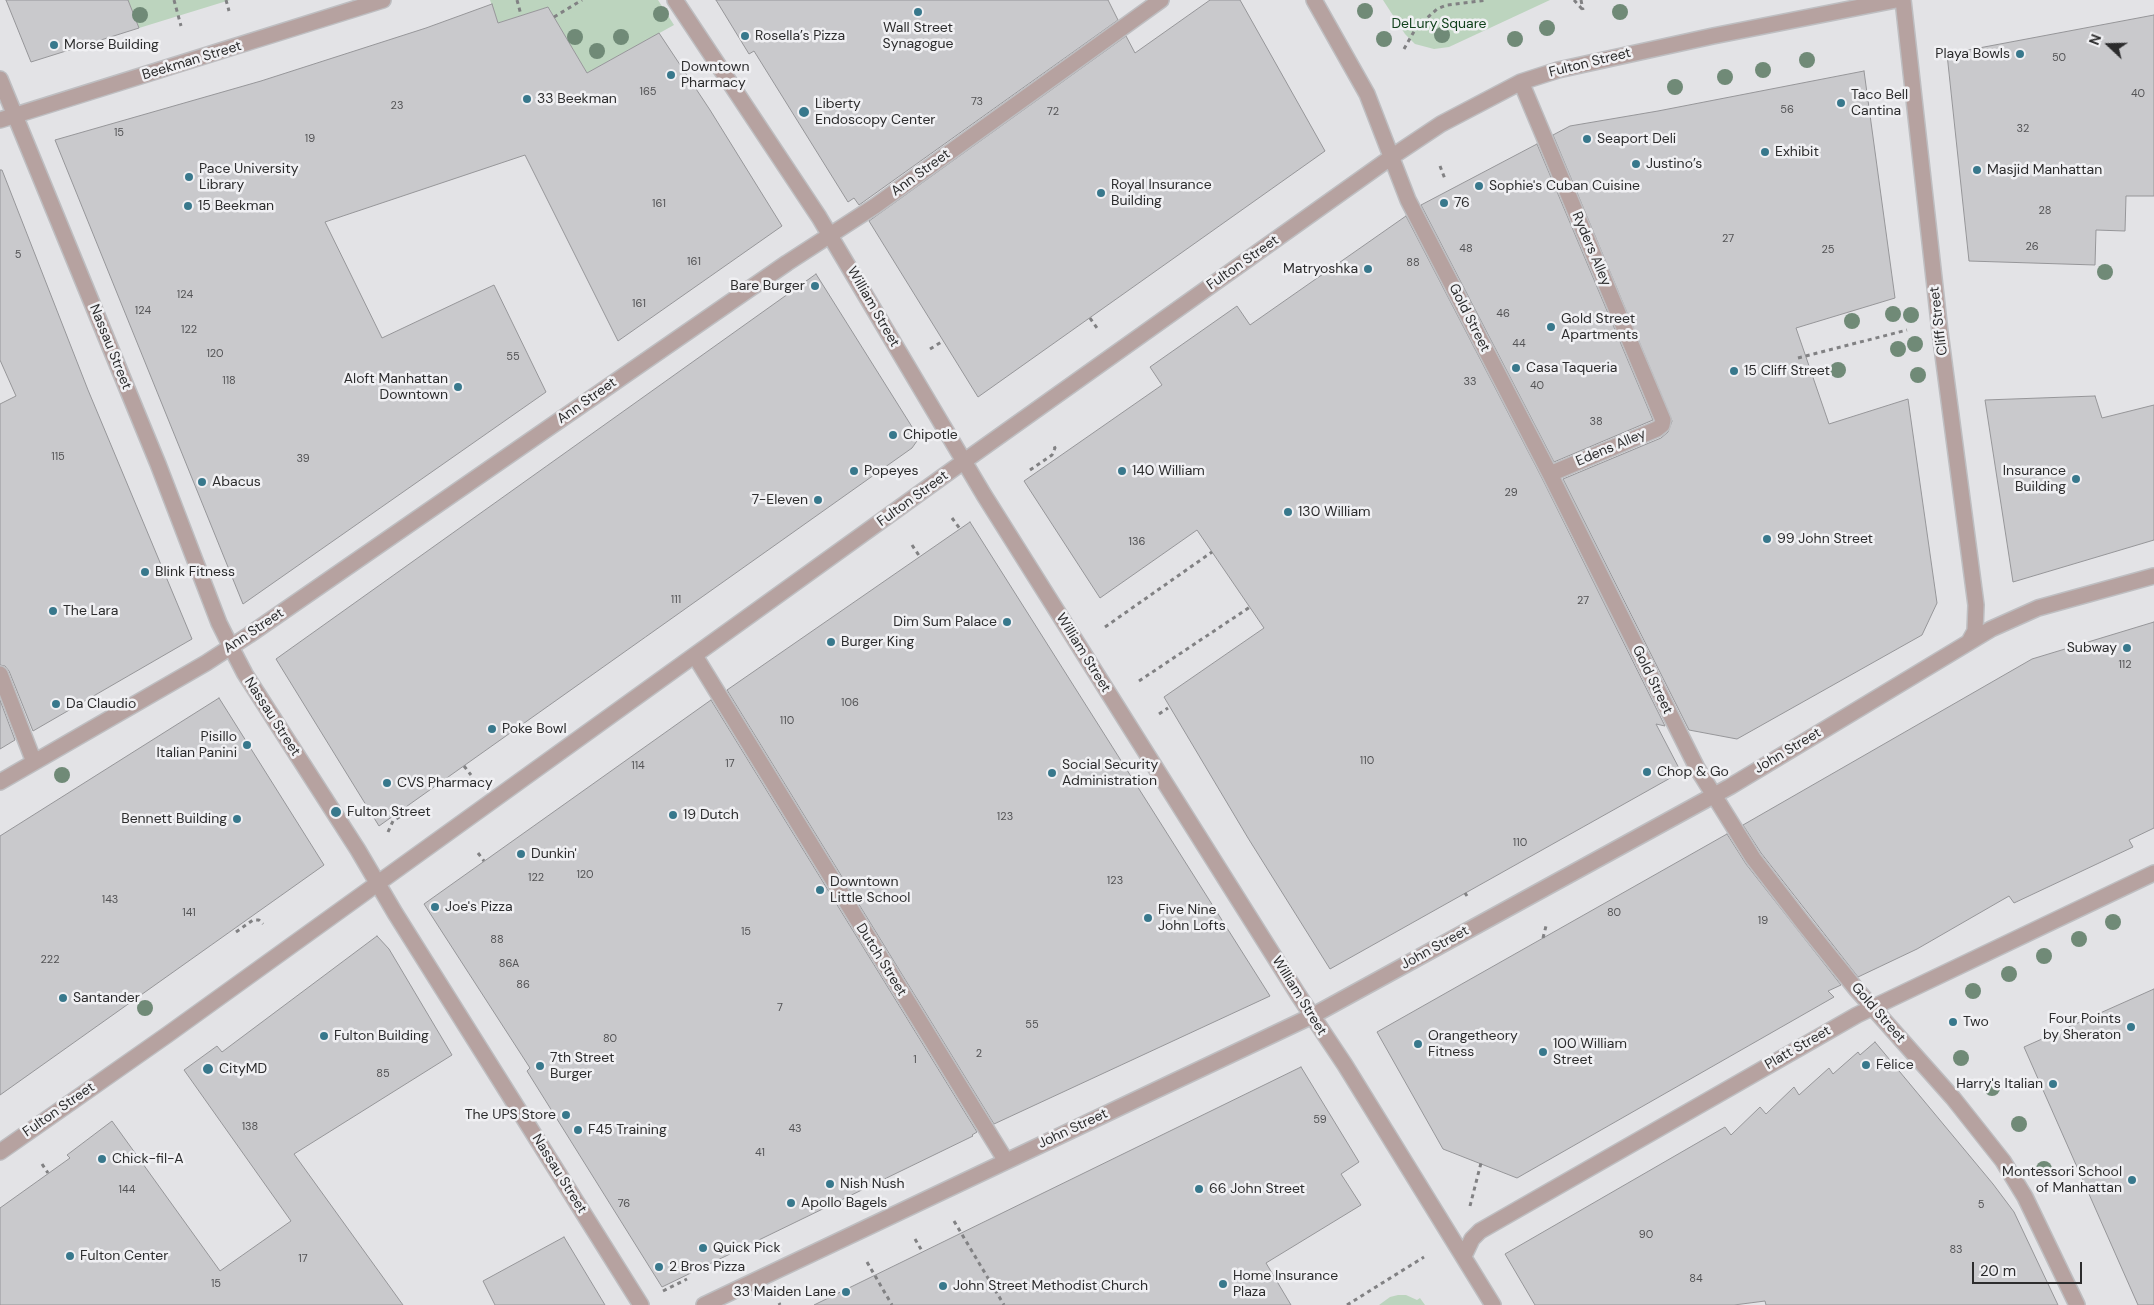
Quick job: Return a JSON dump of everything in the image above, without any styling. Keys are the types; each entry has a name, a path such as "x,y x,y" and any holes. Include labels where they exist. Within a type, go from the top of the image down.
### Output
{"street":[{"name":"Beekman Street","path":"0,120 383,0"},
{"name":"William Street","path":"675,0 830,235 963,462 1464,1256 1493,1305"},
{"name":"Ann Street","path":"0,782 192,672 231,647 787,263 875,206 1161,0"},
{"name":"Gold Street","path":"1314,0 1367,94 1408,200 1550,474 1683,741 1713,796 1753,858 1804,924 1872,1006 1953,1098 2003,1161 2037,1221 2076,1305"},
{"name":"Fulton Street","path":"0,1152 378,884 963,462 1392,156 1441,124 1521,82 1592,61 1896,0"},
{"name":"Cliff Street","path":"1903,0 1940,332 1976,605 1975,630 1970,640"},
{"name":"Nassau Street","path":"0,79 158,464 219,623 245,674 640,1305"},
{"name":"Ryders Alley","path":"1521,82 1662,415"},
{"name":"Edens Alley","path":"1550,474 1657,429 1662,425 1662,415"},
{"name":"John Street","path":"704,1305 1312,1016 1713,796 1970,640 2038,608 2154,576"},
{"name":"Dutch Street","path":"695,656 1006,1160"},
{"path":"0,674 34,762"},
{"name":"Platt Street","path":"1464,1256 1472,1239 1480,1231 1872,1006 2154,873"}],"path":[{"path":"174,0 181,26"},
{"path":"226,0 229,11"},
{"path":"517,0 521,15"},
{"path":"554,17 582,0"},
{"path":"1404,49 1416,28 1437,9 1447,5 1488,0"},
{"path":"1574,0 1583,10 1581,0"},
{"path":"1440,166 1445,179"},
{"path":"1090,318 1097,328"},
{"path":"1798,358 1907,330"},
{"path":"930,349 943,341"},
{"path":"1030,470 1052,455 1055,448 1053,444"},
{"path":"952,518 960,529"},
{"path":"912,545 920,557"},
{"path":"1105,627 1212,552"},
{"path":"1139,681 1250,607"},
{"path":"1159,714 1168,708"},
{"path":"464,766 471,775"},
{"path":"388,832 393,821 416,806"},
{"path":"478,853 484,861"},
{"path":"236,932 253,920 260,920 263,924"},
{"path":"1542,938 1546,926"},
{"path":"42,1164 48,1173"},
{"path":"1469,1210 1482,1164"},
{"path":"954,1221 1004,1305"},
{"path":"916,1239 922,1251"},
{"path":"1346,1305 1424,1257"},
{"path":"867,1262 892,1305"},
{"path":"670,1286 687,1278"}],"green space":[{"path":"128,0 230,0 139,28"},
{"path":"490,0 658,0 674,25 587,73 548,7 498,23"},
{"name":"DeLury Square","path":"1383,0 1550,0 1449,47 1434,49 1415,44 1405,34"},
{"path":"1406,1295 1417,1300 1420,1298 1425,1305 1379,1305 1390,1297"}],"building":[{"name":"Morse Building","path":"6,0 128,0 139,28 31,62"},
{"path":"716,0 1108,0 1118,20 859,205 854,198 848,202 754,51 749,54"},
{"name":"Royal Insurance Building","path":"1210,0 1240,0 1325,151 978,397 869,221 1126,36 1135,53"},
{"path":"492,4 498,23 548,7 587,73 659,33 710,110 782,226 618,341 525,155 325,222 382,338 494,285 546,392 243,604 55,140 261,81 426,28"},
{"path":"2154,15 2154,196 2126,196 2125,231 2096,230 2095,265 1969,261 1947,54"},
{"path":"1864,71 1895,298 1796,328 1829,424 1908,399 1937,603 1922,635 1737,739 1689,730 1563,479 1661,438 1668,432 1672,421 1553,135 1570,126"},
{"path":"1537,144 1653,420 1554,462 1421,205"},
{"path":"0,170 2,170 88,390 192,639 33,731 9,671 5,666 0,665 0,404 16,396 0,360"},
{"path":"1406,216 1542,478 1665,726 1656,724 1681,772 1330,969 1248,838 1164,697 1264,628 1197,530 1100,598 1024,481 1162,385 1150,367 1237,306 1250,325"},
{"path":"816,274 919,438 912,448 379,826 276,659"},
{"name":"Insurance Building","path":"2095,396 2102,418 2154,405 2154,540 2013,582 1985,400"},
{"path":"970,522 1270,996 994,1124 727,690"},
{"path":"2154,622 2154,828 2129,840 2133,847 2014,903 2009,896 1917,949 1858,977 1761,853 1743,825 2032,659"},
{"path":"219,698 324,865 0,1095 0,836"},
{"path":"0,700 15,740 0,749"},
{"path":"711,700 977,1132 973,1136 662,1287 527,1071 530,1068 424,904"},
{"name":"100 William Street","path":"1727,834 1746,864 1841,985 1828,991 1834,997 1517,1178 1443,1149 1377,1032"},
{"path":"377,936 389,949 452,1055 294,1154 403,1305 0,1305 0,1208 70,1158 67,1155 112,1121 220,1271 291,1221 184,1070 217,1046 222,1052"},
{"path":"2154,989 2154,1305 2138,1305 2024,1047"},
{"path":"1875,1042 2014,1212 2058,1305 1766,1305 1765,1301 1734,1305 1535,1305 1505,1254 1725,1127 1731,1135 1760,1107 1766,1114 1794,1087 1799,1095 1829,1068 1833,1074 1858,1052 1860,1055"},
{"name":"66 John Street","path":"1301,1067 1359,1162 1341,1174 1361,1205 1266,1263 1291,1305 814,1305"},
{"path":"564,1237 605,1305 495,1305 483,1281"}],"place":[{"name":"Wall Street Synagogue","path":"918,12"},
{"name":"Rosella’s Pizza","path":"745,36"},
{"name":"Morse Building","path":"54,45"},
{"name":"Playa Bowls","path":"2020,54"},
{"name":"Downtown Pharmacy","path":"671,75"},
{"name":"33 Beekman","path":"527,99"},
{"name":"Taco Bell Cantina","path":"1841,103"},
{"name":"Liberty Endoscopy Center","path":"804,112"},
{"name":"Seaport Deli","path":"1587,139"},
{"name":"Exhibit","path":"1765,152"},
{"name":"Justino’s","path":"1636,164"},
{"name":"Masjid Manhattan","path":"1977,170"},
{"name":"Pace University Library","path":"189,177"},
{"name":"Sophie's Cuban Cuisine","path":"1479,186"},
{"name":"Royal Insurance Building","path":"1101,193"},
{"name":"76","path":"1444,203"},
{"name":"15 Beekman","path":"188,206"},
{"name":"Matryoshka","path":"1368,269"},
{"name":"Bare Burger","path":"815,286"},
{"name":"Gold Street Apartments","path":"1551,327"},
{"name":"Casa Taqueria","path":"1516,368"},
{"name":"15 Cliff Street","path":"1734,371"},
{"name":"Aloft Manhattan Downtown","path":"458,387"},
{"name":"Chipotle","path":"893,435"},
{"name":"Popeyes","path":"854,471"},
{"name":"140 William","path":"1122,471"},
{"name":"Insurance Building","path":"2076,479"},
{"name":"Abacus","path":"202,482"},
{"name":"7-Eleven","path":"818,500"},
{"name":"130 William","path":"1288,512"},
{"name":"99 John Street","path":"1767,539"},
{"name":"Blink Fitness","path":"145,572"},
{"name":"The Lara","path":"53,611"},
{"name":"Dim Sum Palace","path":"1007,622"},
{"name":"Burger King","path":"831,642"},
{"name":"Subway","path":"2127,648"},
{"name":"Da Claudio","path":"56,704"},
{"name":"Poke Bowl","path":"492,729"},
{"name":"Pisillo Italian Panini","path":"247,745"},
{"name":"Chop & Go","path":"1647,772"},
{"name":"Social Security Administration","path":"1052,773"},
{"name":"CVS Pharmacy","path":"387,783"},
{"name":"Fulton Street","path":"336,812"},
{"name":"19 Dutch","path":"673,815"},
{"name":"Bennett Building","path":"237,819"},
{"name":"Dunkin'","path":"521,854"},
{"name":"Downtown Little School","path":"820,890"},
{"name":"Joe's Pizza","path":"435,907"},
{"name":"Five Nine John Lofts","path":"1148,918"},
{"name":"Santander","path":"63,998"},
{"name":"Two","path":"1953,1022"},
{"name":"Four Points by Sheraton","path":"2131,1027"},
{"name":"Fulton Building","path":"324,1036"},
{"name":"Orangetheory Fitness","path":"1418,1044"},
{"name":"100 William Street","path":"1543,1052"},
{"name":"Felice","path":"1866,1065"},
{"name":"7th Street Burger","path":"540,1066"},
{"name":"CityMD","path":"208,1069"},
{"name":"Harry's Italian","path":"2053,1084"},
{"name":"The UPS Store","path":"566,1115"},
{"name":"F45 Training","path":"578,1130"},
{"name":"Chick-fil-A","path":"102,1159"},
{"name":"Montessori School of Manhattan","path":"2132,1180"},
{"name":"Nish Nush","path":"830,1184"},
{"name":"66 John Street","path":"1199,1189"},
{"name":"Apollo Bagels","path":"791,1203"},
{"name":"Quick Pick","path":"703,1248"},
{"name":"Fulton Center","path":"70,1256"},
{"name":"2 Bros Pizza","path":"659,1267"},
{"name":"Home Insurance Plaza","path":"1223,1284"},
{"name":"John Street Methodist Church","path":"943,1286"},
{"name":"33 Maiden Lane","path":"846,1292"}]}
